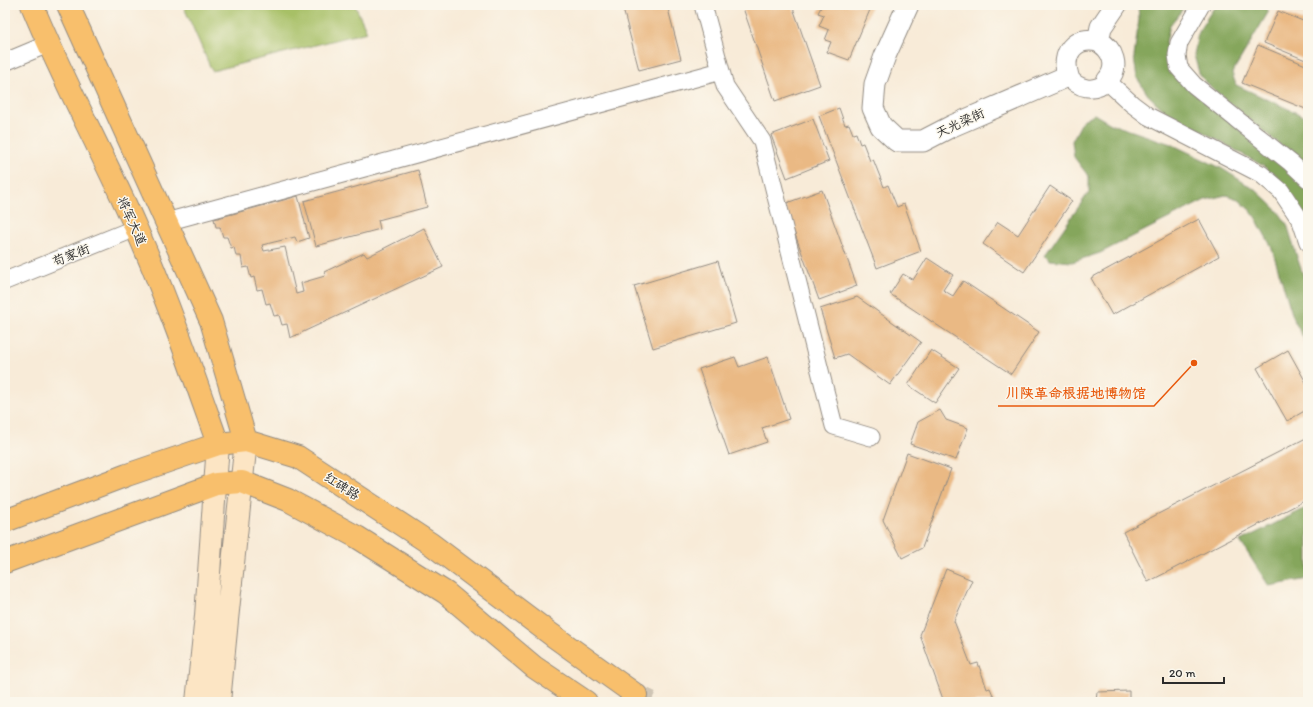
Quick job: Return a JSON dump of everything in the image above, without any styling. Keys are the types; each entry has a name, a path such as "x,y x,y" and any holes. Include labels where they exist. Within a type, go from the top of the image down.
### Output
{"main road":[{"name":"将军大道","path":"32,5 48,44 136,228 181,339 218,444"},
{"path":"68,5 211,321 246,441 219,702"},
{"name":"红碑路","path":"5,521 127,475 218,444 246,441 298,457 431,544 636,696"},
{"path":"197,702 206,616 218,444"},
{"path":"5,562 216,484 242,482 288,500 364,541 446,593 534,667 586,702"}],"street":[{"path":"703,5 725,86 762,141 834,426 871,437"},
{"name":"天光梁街","path":"908,5 885,56 875,84 873,108 882,126 897,141 923,141 952,126 1068,76"},
{"path":"1098,41 1101,27 1116,5"},
{"path":"1201,5 1179,43 1177,55 1180,68 1194,85 1291,163 1308,179"},
{"path":"1082,41 1098,41 1110,50 1113,57 1113,72 1107,81 1097,88 1088,89 1080,87 1068,76 1065,68 1065,59 1074,45 1082,41"},
{"path":"5,62 48,44"},
{"path":"166,222 721,72"},
{"path":"1107,81 1132,104 1148,116 1261,174 1281,191 1301,221 1308,242"},
{"name":"苟家街","path":"5,281 136,228"}],"green space":[{"path":"183,5 355,5 367,32 212,71"},
{"path":"1138,5 1186,5 1170,25 1166,42 1167,58 1174,76 1299,177 1308,189 1308,220 1265,167 1200,130 1168,114 1148,95 1137,78 1134,57 1139,19"},
{"path":"1221,5 1261,5 1269,11 1232,73 1236,85 1308,118 1308,168 1214,90 1200,76 1194,55 1198,32 1213,9"},
{"path":"1094,114 1111,124 1171,144 1221,168 1257,191 1278,211 1287,224 1308,289 1308,347 1294,320 1271,246 1253,213 1238,199 1226,195 1205,200 1100,253 1072,262 1050,260 1045,255 1089,192 1089,177 1074,157 1072,141 1083,120"},
{"path":"1308,507 1308,579 1269,586 1240,541"}],"building":[{"path":"622,5 667,5 681,59 639,70"},
{"path":"742,5 792,5 820,85 775,101"},
{"path":"822,5 872,5 849,60 827,52 831,42 825,40 829,30 819,26 824,15 818,13"},
{"path":"1278,11 1308,23 1308,61 1264,43"},
{"path":"1258,45 1308,66 1308,110 1242,83"},
{"path":"839,108 845,125 849,124 853,134 856,133 860,144 863,143 870,161 873,159 884,187 888,185 897,207 904,204 921,251 877,268 819,116"},
{"path":"813,119 829,161 787,178 771,135"},
{"path":"418,170 427,207 378,220 380,229 316,246 304,201"},
{"path":"1050,186 1072,201 1024,272 983,244 998,222 1018,235"},
{"path":"822,190 857,286 819,300 784,204"},
{"path":"298,196 309,238 297,242 295,237 262,245 264,251 285,247 296,294 303,292 301,283 325,276 324,272 364,253 367,257 424,228 443,267 290,338 287,324 282,325 279,315 274,316 270,303 266,304 262,289 257,290 254,277 251,278 248,267 243,268 241,256 236,256 234,247 231,248 227,237 223,237 220,227 216,227 214,219"},
{"path":"1199,219 1219,256 1112,315 1091,278"},
{"path":"927,258 953,275 943,290 953,296 963,281 1039,332 1011,374 890,294 903,274 913,280"},
{"path":"718,261 736,323 653,348 634,286"},
{"path":"857,297 921,342 890,385 847,354 835,358 820,309"},
{"path":"931,350 959,368 935,403 908,385"},
{"path":"1288,350 1308,386 1308,409 1287,421 1257,368"},
{"path":"735,357 739,367 768,357 789,419 762,428 767,442 729,455 699,369"},
{"path":"940,410 946,420 968,428 956,460 910,444 918,422"},
{"path":"1308,437 1308,499 1148,582 1123,532"},
{"path":"907,453 951,469 922,548 902,558 883,520"},
{"path":"946,569 972,580 954,621 971,665 978,663 987,689 990,688 996,702 944,702 920,635"},
{"path":"1129,691 1129,702 1096,702 1097,692"}],"tunnel":[{"path":"636,695 651,702"}],"place":[{"name":"川陕革命根据地博物馆","path":"1194,363"}]}
